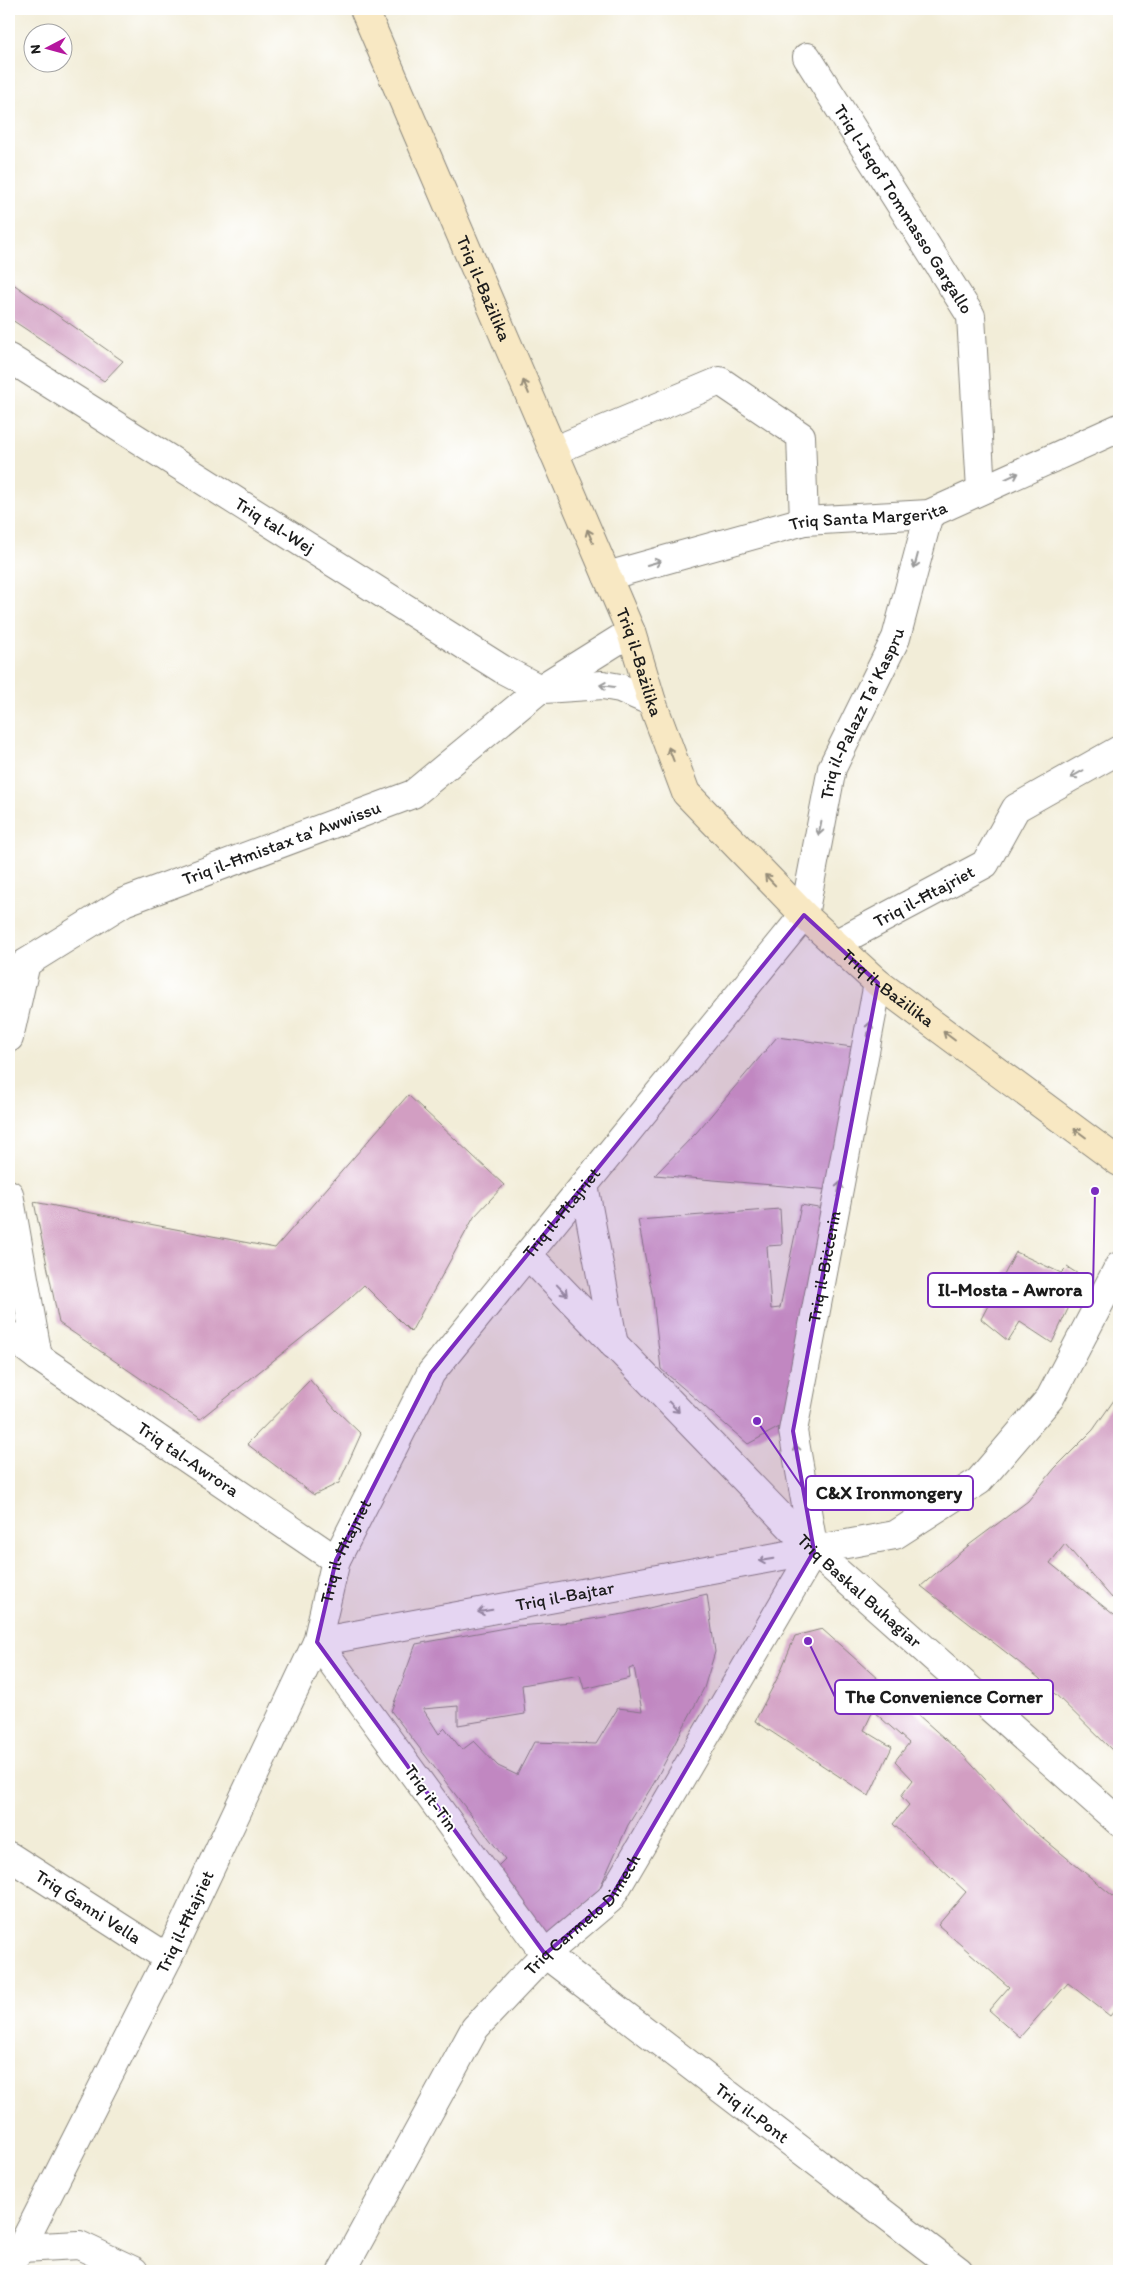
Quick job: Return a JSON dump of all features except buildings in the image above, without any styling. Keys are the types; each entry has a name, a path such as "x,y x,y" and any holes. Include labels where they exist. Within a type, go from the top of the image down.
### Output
{"street":[{"name":"Triq il-Bażilika","path":"364,9 631,632 652,702 686,793 804,915 878,983 1119,1162"},
{"name":"Triq l-Isqof Tommasso Gargallo","path":"807,57 971,316 981,490"},
{"name":"Triq tal-Wej","path":"10,361 502,669 540,689"},
{"path":"553,451 720,381 801,436 804,521"},
{"name":"Triq Santa Margerita","path":"607,576 804,521 929,514 1119,428"},
{"name":"Triq il-Palazz Ta' Kaspru","path":"804,915 832,768 896,638 929,514"},
{"name":"Triq il-Ħmistax ta' Awwissu","path":"17,970 124,902 413,794 540,689 631,632"},
{"path":"540,689 603,685 620,688 652,702"},
{"name":"Triq il-Ħtajriet","path":"835,944 985,864 1016,808 1119,750"},
{"name":"Triq il-Ħtajriet","path":"13,2254 168,1958 317,1642 336,1560 431,1373 804,915"},
{"path":"9,1038 17,970"},
{"name":"Triq il-Biċċerin","path":"814,1551 793,1431 878,983"},
{"path":"584,1185 614,1345"},
{"path":"9,1194 38,1357"},
{"name":"Triq Baskal Buhagiar","path":"528,1255 814,1551 1119,1822"},
{"name":"Triq il-Bajtar","path":"317,1642 895,1535 979,1481 1050,1398 1119,1266"},
{"name":"Triq tal-Awrora","path":"9,1334 38,1357 336,1560"},
{"name":"Triq Carmelo Dimech","path":"342,2271 475,2028 545,1954 610,1899 814,1551"},
{"name":"Triq it-Tin","path":"317,1642 545,1954"},
{"name":"Triq Ġanni Vella","path":"9,1856 168,1958"},
{"name":"Triq il-Pont","path":"545,1954 959,2271"},
{"path":"13,2254 80,2245 134,2271"}],"highlighted area":[{"path":"804,915 878,983 793,1431 814,1551 610,1899 545,1954 317,1642 336,1560 431,1373"}],"place":[{"name":"Il-Mosta - Awrora","path":"1095,1191"},
{"name":"C&X Ironmongery","path":"757,1421"},
{"name":"The Convenience Corner","path":"808,1641"}]}
